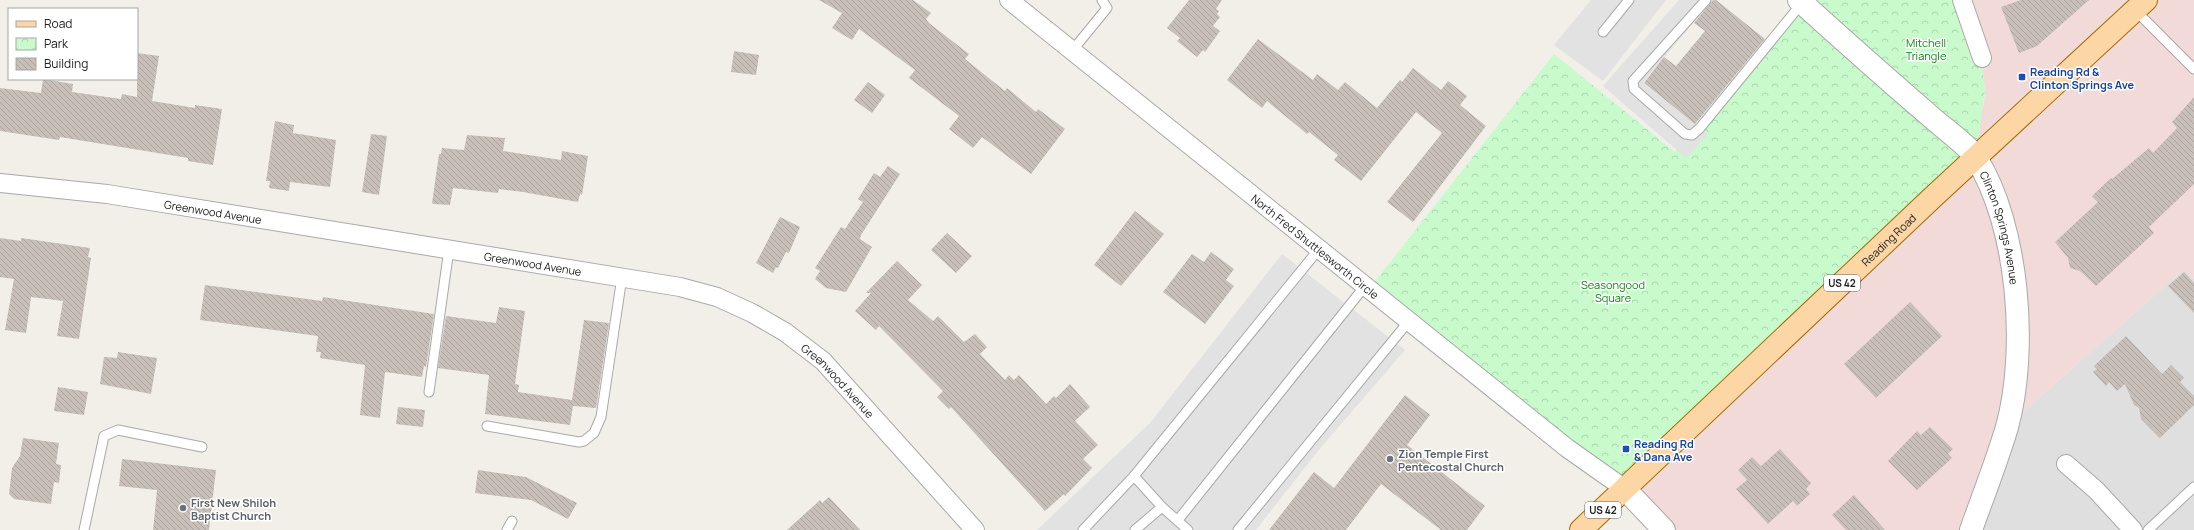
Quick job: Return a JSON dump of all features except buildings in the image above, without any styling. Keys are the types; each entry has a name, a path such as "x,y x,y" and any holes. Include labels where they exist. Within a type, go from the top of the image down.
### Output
{"main road":[{"name":"Reading Road","path":"1581,530 1976,157 2140,5"}],"street":[{"name":"North Fred Shuttlesworth Circle","path":"1009,0 1567,448 1625,489"},
{"path":"1962,0 1982,58"},
{"name":"Clinton Springs Avenue","path":"1800,1 1976,157 1996,199 2007,239 2014,278 2018,328 2016,377 2007,426 1971,530"},
{"name":"Greenwood Avenue","path":"0,183 107,194 680,286 717,298 752,313 785,332 823,361 975,530"},
{"path":"2066,464 2096,490 2133,530"},
{"path":"1625,489 1664,530"}],"lane":[{"path":"1072,51 1104,4 1113,0"},
{"path":"1603,32 1629,0"},
{"path":"1706,0 1633,82 1634,89 1685,134 1692,135 1700,128 1800,1"},
{"path":"2140,5 2194,69"},
{"path":"429,392 449,249"},
{"path":"1082,530 1134,476 1319,249"},
{"path":"487,426 579,442 594,433 603,407 622,277"},
{"path":"1178,520 1365,286"},
{"path":"1238,530 1410,322"},
{"path":"84,530 104,436 118,430 202,447"},
{"path":"1134,476 1162,507 1188,530"},
{"path":"2148,530 2194,487"},
{"path":"1136,530 1162,507"},
{"path":"507,530 512,521"}],"shaded area":[{"path":"1591,0 1666,0 1603,81 1554,45"},
{"path":"1679,0 1712,0 1643,83 1708,134 1686,158 1603,86"},
{"path":"1962,0 2194,0 2194,279 2184,269 2007,426 1971,530 1664,530 1625,489 1984,105 1985,91 1982,58"},
{"path":"1282,254 1405,350 1317,452 1256,530 1037,530 1150,423"},
{"path":"2184,269 2194,279 2194,530 1971,530 2007,426"}],"green space":[{"name":"Seasongood Square","path":"1799,0 1962,0 1982,58 1985,91 1976,157 1625,489 1369,289 1554,54 1675,152 1806,7"}],"place":[{"name":"Reading Rd & Clinton Springs Ave","path":"2022,77"},
{"name":"Reading Rd & Dana Ave","path":"1626,449"},
{"name":"Zion Temple First Pentecostal Church","path":"1390,459"},
{"name":"First New Shiloh Baptist Church","path":"183,508"}],"park label":[{"name":"Mitchell Triangle","path":"1926,48"}]}
